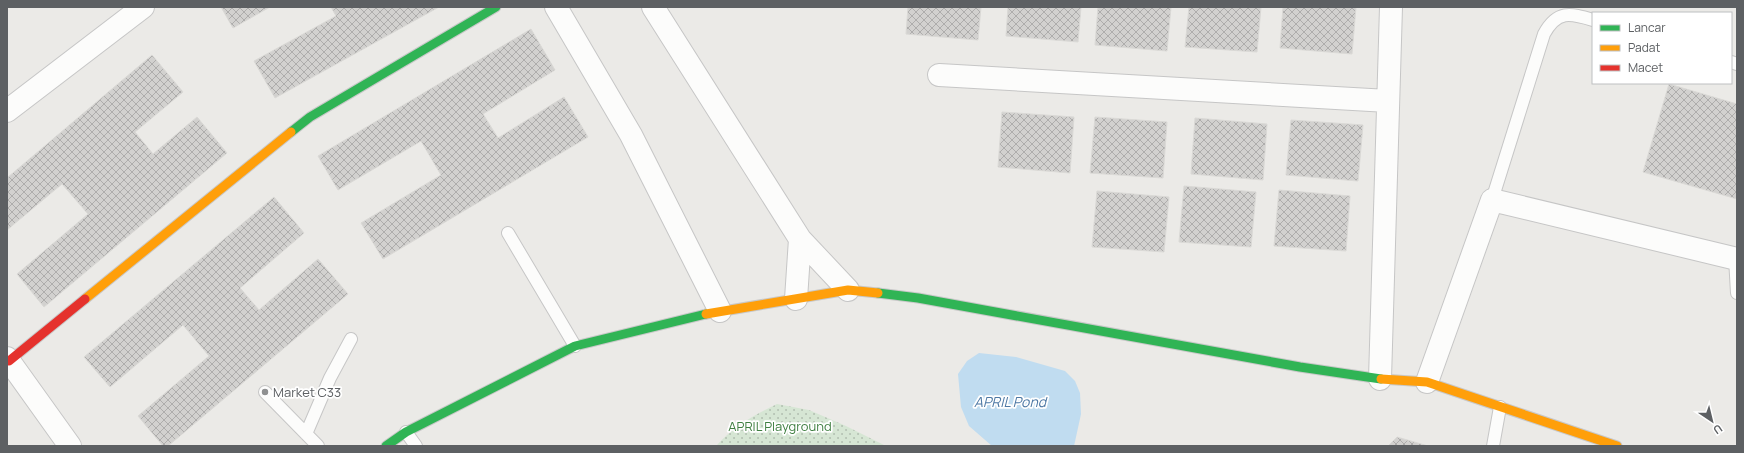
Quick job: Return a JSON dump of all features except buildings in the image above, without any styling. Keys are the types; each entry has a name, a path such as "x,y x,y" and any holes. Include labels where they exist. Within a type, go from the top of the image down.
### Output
{"street":[{"path":"7,111 143,7"},
{"path":"70,446 8,359 310,117 496,7"},
{"path":"556,7 631,135 720,311"},
{"path":"653,7 800,239 848,290"},
{"path":"1380,379 1391,7"},
{"path":"939,76 1388,101"},
{"path":"1427,382 1492,200 1736,259"},
{"path":"796,299 800,239"},
{"path":"386,446 406,432 575,346 720,311 848,290 918,298 1300,367 1380,379 1427,382 1617,446"}],"lane":[{"path":"1492,200 1544,34 1550,23 1563,15 1574,14 1592,20"},
{"path":"508,233 575,346"},
{"path":"1736,259 1737,293"},
{"path":"306,434 330,378 351,339"},
{"path":"265,392 318,446"},
{"path":"1493,446 1500,407"},
{"path":"406,432 416,446"}],"green space":[{"name":"APRIL Playground","path":"777,404 809,410 886,446 716,446 729,433 744,422"}],"water":[{"name":"APRIL Pond","path":"979,353 1016,357 1065,371 1075,381 1080,393 1081,414 1074,446 992,446 969,426 961,407 958,374 967,361"}],"traffic: fast":[{"path":"291,132 310,117 496,7"},
{"path":"878,293 918,298 1300,367 1381,379"},
{"path":"386,446 406,432 575,346 706,314"}],"traffic: slow":[{"path":"85,299 291,132"},
{"path":"706,314 848,290 878,293"},
{"path":"1381,379 1427,382 1617,446"}],"traffic: jam":[{"path":"9,361 85,299"}],"place":[{"name":"Market C33","path":"265,392"}]}
